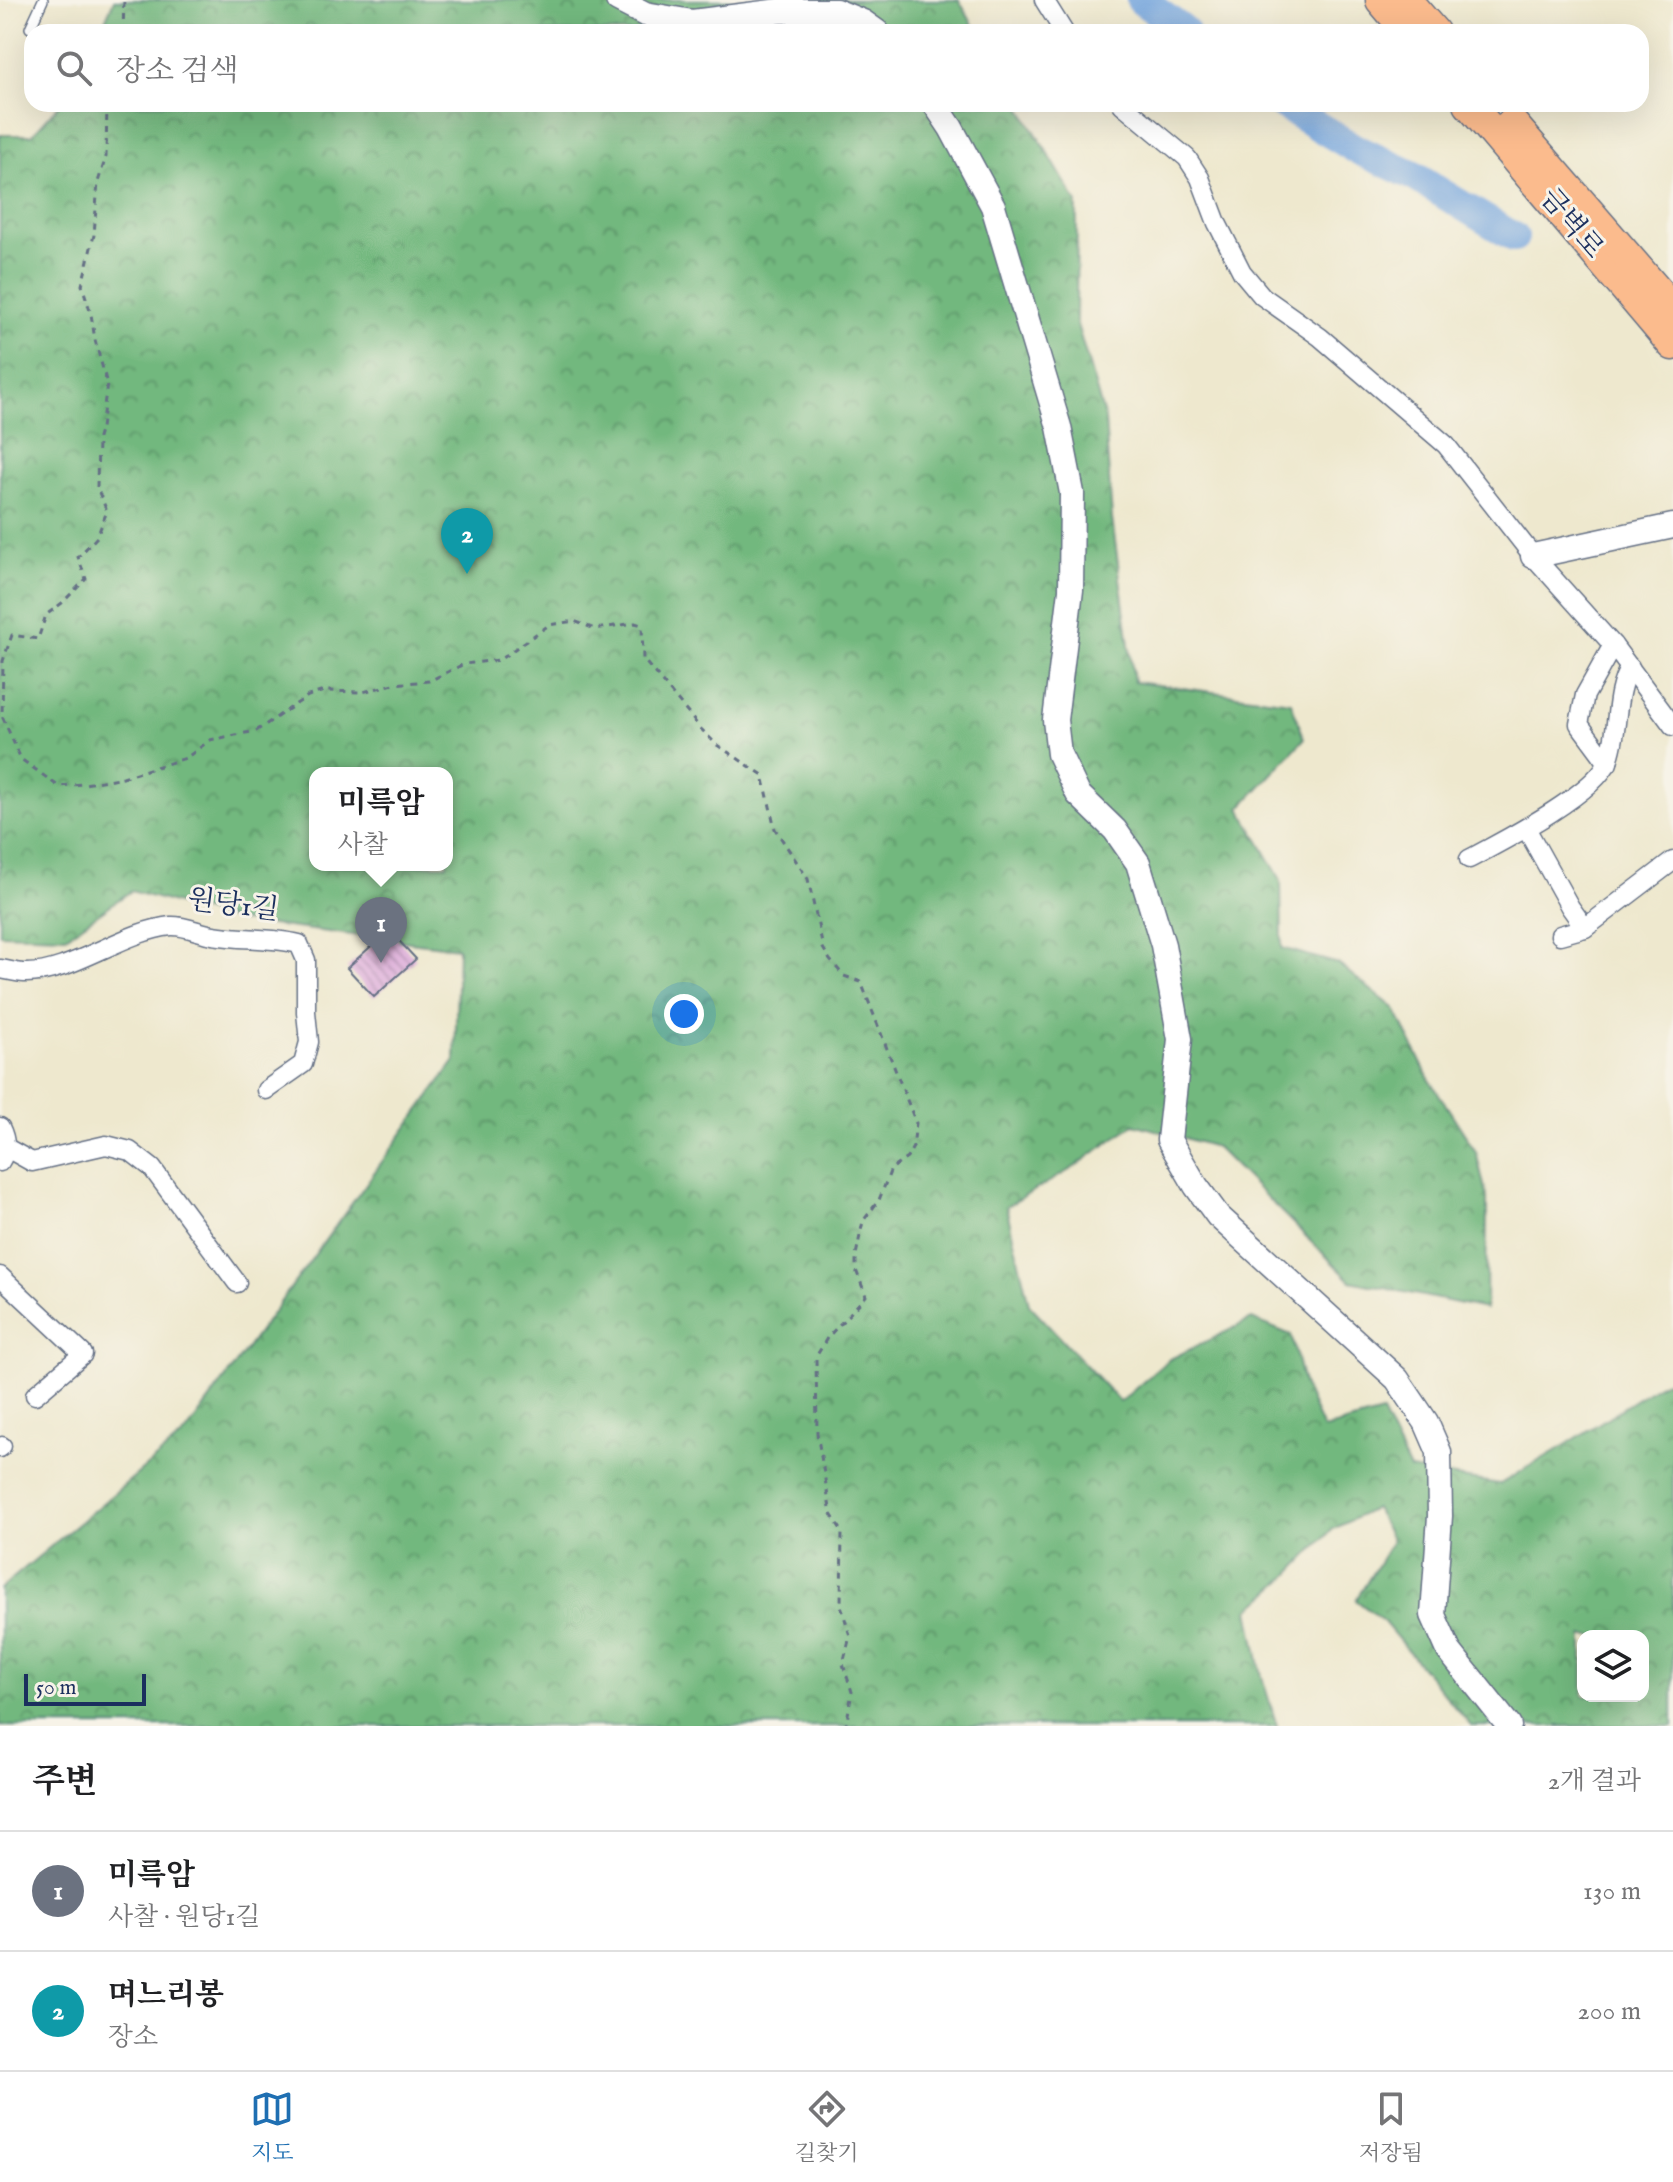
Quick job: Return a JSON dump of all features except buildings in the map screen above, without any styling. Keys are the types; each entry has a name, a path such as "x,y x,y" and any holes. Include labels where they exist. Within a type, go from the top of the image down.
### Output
{"highway":[{"path":"1381,0 1401,24"},
{"path":"1406,0 1427,24"},
{"name":"금벽로","path":"1476,112 1673,345"},
{"name":"금벽로","path":"1503,112 1673,309"}],"street":[{"path":"618,0 645,14 692,22 780,11 836,11 866,24"},
{"path":"1044,0 1059,24"},
{"path":"940,112 993,206 1059,427 1072,493 1071,590 1055,720 1059,754 1078,794 1115,830 1138,863 1163,945 1180,1039 1169,1140 1218,1216 1397,1379 1426,1422 1439,1452 1440,1516 1433,1615 1449,1651 1509,1726"},
{"path":"1132,112 1187,158 1200,178 1217,223 1242,272 1262,296 1320,337 1446,445 1533,556 1613,645 1673,726"},
{"path":"1533,556 1673,526"},
{"path":"1608,763 1579,724 1585,695 1613,645"},
{"path":"1469,859 1526,828 1589,784 1608,763 1622,679 1630,667"},
{"path":"1526,828 1585,928"},
{"path":"1560,935 1585,928 1673,861"},
{"name":"원당1길","path":"0,969 25,973 55,968 135,935 174,926 213,935 253,940 281,939 299,944 306,960 309,1042 303,1064 266,1090"},
{"path":"0,1127 6,1140 3,1154 32,1162 106,1145 130,1151 152,1168 237,1283"},
{"path":"0,1276 83,1354 35,1395"}],"lane":[{"path":"32,24 43,0"}],"path":[{"path":"123,24 124,0"},
{"path":"107,112 106,157 98,182 94,235 82,285 107,384 98,438 97,488 107,511 97,537 78,557 86,579 46,615 38,639 12,635 3,661 2,716 21,759 58,786 123,777 186,758 210,740 256,731 308,696 324,691 363,692 394,684 429,681 464,664 499,660 549,625 574,621 595,629 635,623 642,625 643,659 717,745 763,775 775,829 808,879 823,948 844,976 861,982 916,1123 913,1147 907,1158 891,1169 879,1200 863,1221 856,1270 866,1296 827,1338 816,1357 817,1433 831,1514 842,1531 841,1605 850,1636 843,1664 852,1692 846,1726"}],"green space":[{"path":"114,0 959,0 972,24 104,24"},
{"path":"53,112 1024,112 1077,203 1076,321 1105,420 1112,519 1134,682 1291,702 1304,739 1240,808 1281,880 1282,948 1338,964 1395,1009 1428,1077 1476,1152 1487,1198 1486,1309 1351,1281 1216,1147 1134,1124 1073,1168 1006,1207 1029,1304 1120,1402 1168,1360 1252,1319 1291,1335 1304,1387 1323,1429 1382,1413 1410,1470 1500,1484 1663,1382 1673,1380 1673,1726 1471,1726 1384,1622 1356,1600 1392,1541 1375,1508 1333,1529 1289,1575 1249,1610 1262,1677 1277,1726 0,1726 0,1589 185,1434 455,1061 458,948 239,921 131,891 66,936 0,934 0,135 32,135"}],"waterway":[{"path":"1141,0 1174,24"},
{"path":"1294,112 1356,149 1412,175 1514,237"}],"place":[{"name":"며느리봉","path":"467,574"},
{"name":"미륵암","path":"381,963"}]}
